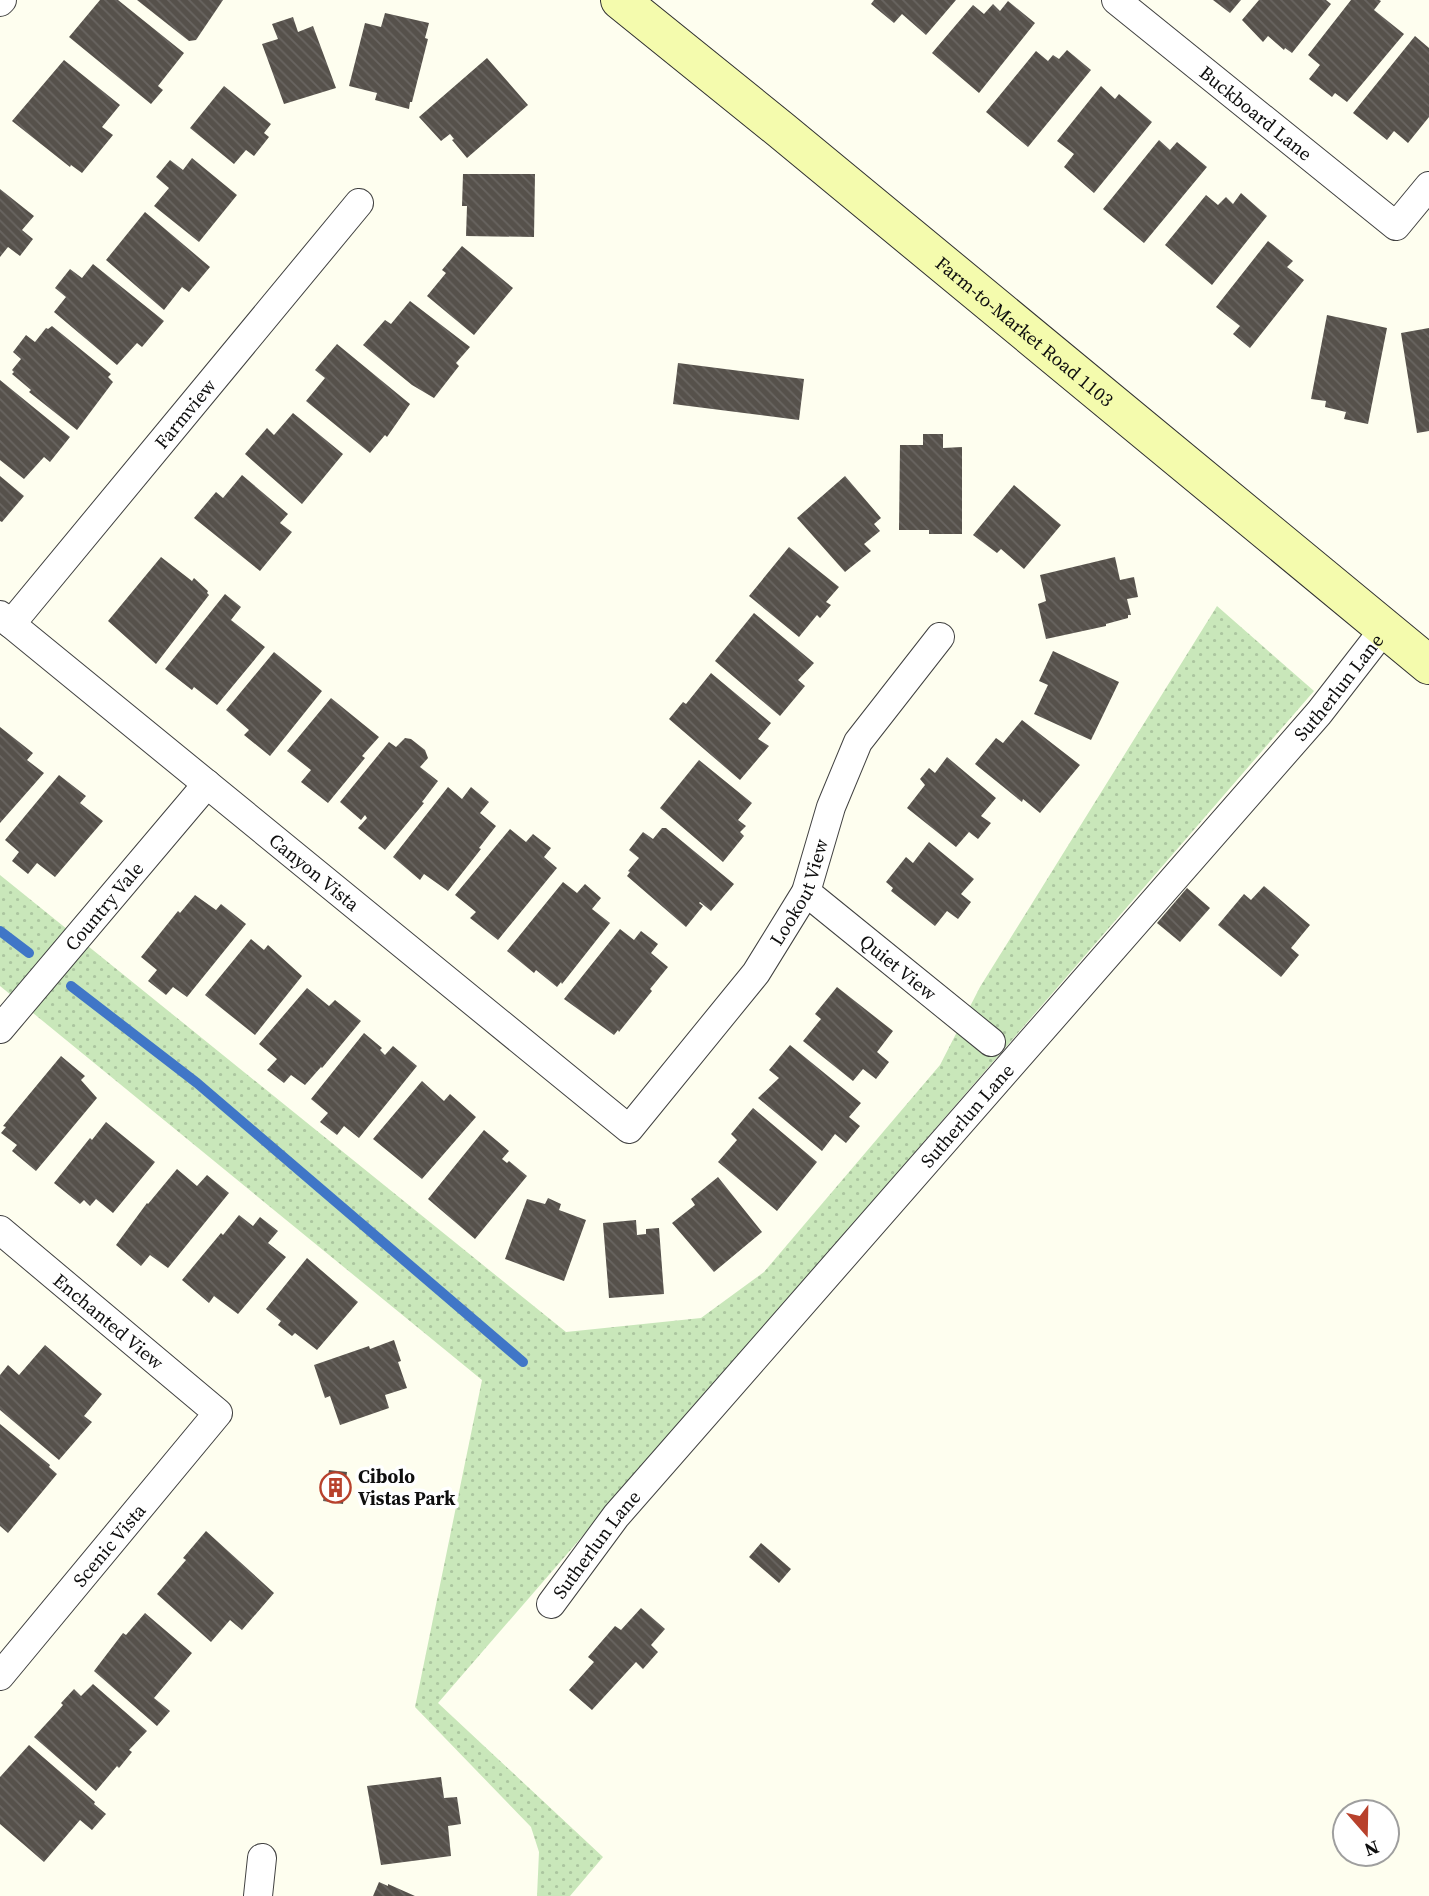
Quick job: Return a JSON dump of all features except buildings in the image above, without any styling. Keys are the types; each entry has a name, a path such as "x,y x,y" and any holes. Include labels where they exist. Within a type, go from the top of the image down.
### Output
{"main road":[{"name":"Farm-to-Market Road 1103","path":"620,0 1429,665"}],"street":[{"name":"Buckboard Lane","path":"1116,0 1396,226 1429,186"},
{"name":"Farmview","path":"5,620 359,203"},
{"name":"Canyon Vista","path":"5,620 629,1129"},
{"name":"Sutherlun Lane","path":"551,1604 616,1516 1319,713 1385,628"},
{"name":"Lookout View","path":"629,1129 756,973 806,892 831,807 858,742 940,637"},
{"name":"Country Vale","path":"0,1029 207,784"},
{"name":"Quiet View","path":"806,892 991,1041"},
{"name":"Enchanted View","path":"0,1230 218,1413"},
{"name":"Scenic Vista","path":"0,1676 218,1413"},
{"path":"258,1896 262,1858"}],"green space":[{"path":"1217,606 1314,691 438,1703 603,1857 570,1896 537,1896 539,1852 531,1827 415,1707 482,1380 0,986 0,875 566,1332 701,1318 764,1272 940,1065 980,987"}],"waterway":[{"path":"0,931 29,953"},
{"path":"71,986 197,1083 523,1362"}],"place":[{"name":"Cibolo Vistas Park","path":"335,1487"}]}
